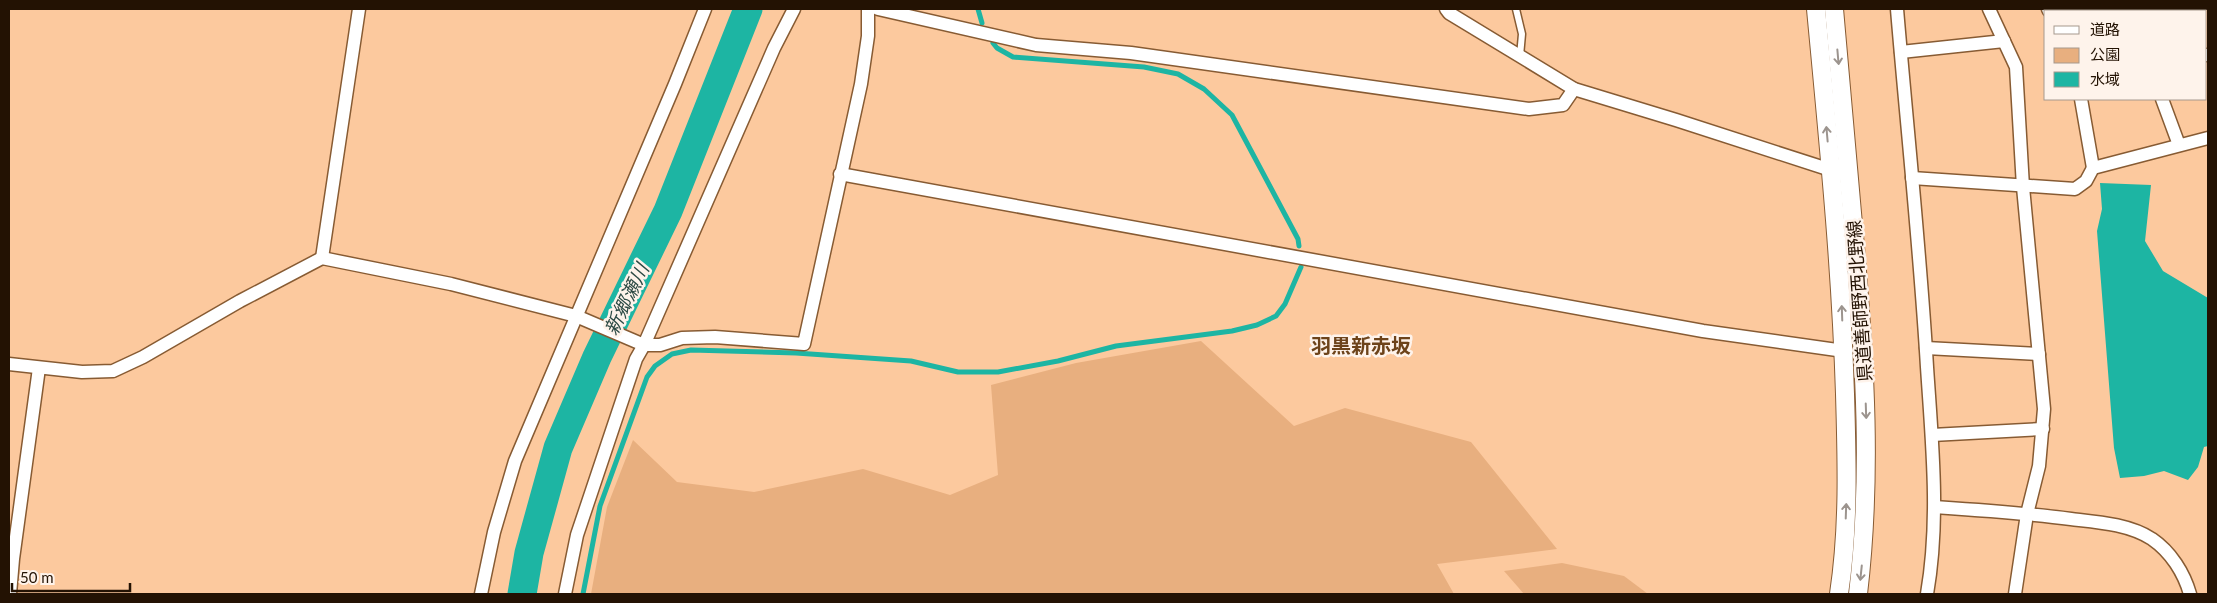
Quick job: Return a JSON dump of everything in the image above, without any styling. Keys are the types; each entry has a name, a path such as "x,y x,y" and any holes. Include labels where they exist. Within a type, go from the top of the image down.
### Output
{"main road":[{"name":"県道善師野西北野線","path":"1816,9 1842,307 1844,351 1847,461 1844,560 1839,594"},
{"name":"県道善師野西北野線","path":"1834,9 1864,354 1867,429 1863,554 1858,594"}],"street":[{"path":"322,258 359,9"},
{"path":"481,594 494,532 515,462 672,93 705,9"},
{"path":"565,594 577,536 636,358 644,345 774,48 794,9"},
{"path":"9,364 82,372 113,371 143,358 240,302 322,258 451,284 576,316 644,345 660,345 682,338 715,337 804,344 860,84 868,36 868,9"},
{"path":"878,9 1036,44 1141,54 1529,109 1563,105 1574,89"},
{"path":"1446,9 1449,13 1574,89 1849,176"},
{"path":"1897,9 1932,435 1935,507 1927,594"},
{"path":"1989,9 2016,68 2023,187 2044,409 2039,466 2028,514 2017,594"},
{"path":"1901,52 2004,41"},
{"path":"1912,178 2023,187 2075,189 2086,181 2093,168 2082,100"},
{"path":"2162,100 2179,145"},
{"path":"2093,168 2208,138"},
{"path":"840,174 1703,331 1844,351"},
{"path":"1926,348 2039,354"},
{"path":"10,594 12,559 39,368"},
{"path":"1932,435 2043,429"},
{"path":"1935,507 2028,514 2111,525 2131,530 2152,539 2172,557 2185,577 2190,594"}],"lane":[{"path":"1516,9 1522,34 1520,56"}],"green space":[{"path":"1201,341 1294,426 1345,408 1471,442 1557,549 1437,564 1454,594 591,594 607,507 633,440 677,482 754,492 863,469 950,495 998,475 991,385 1076,363"},
{"path":"1562,563 1624,576 1648,594 1524,594 1504,571"}],"water":[{"path":"2100,183 2151,185 2145,241 2163,271 2208,298 2208,446 2204,447 2198,467 2188,480 2164,471 2144,476 2120,478 2114,448 2097,231 2102,209"}],"waterway":[{"name":"新郷瀬川","path":"522,594 529,553 558,448 597,357 668,211 748,9"},
{"path":"978,9 982,23"},
{"path":"993,43 997,48 1013,57 1144,67 1178,74 1204,89 1232,115 1298,239 1299,246"},
{"path":"583,594 600,506 647,377 655,366 672,354 691,350 796,353 911,361 958,372 998,372 1058,361 1116,346 1232,331 1257,325 1276,316 1285,304 1301,267"}],"district":[{"name":"羽黒新赤坂","path":"1361,345"}]}
